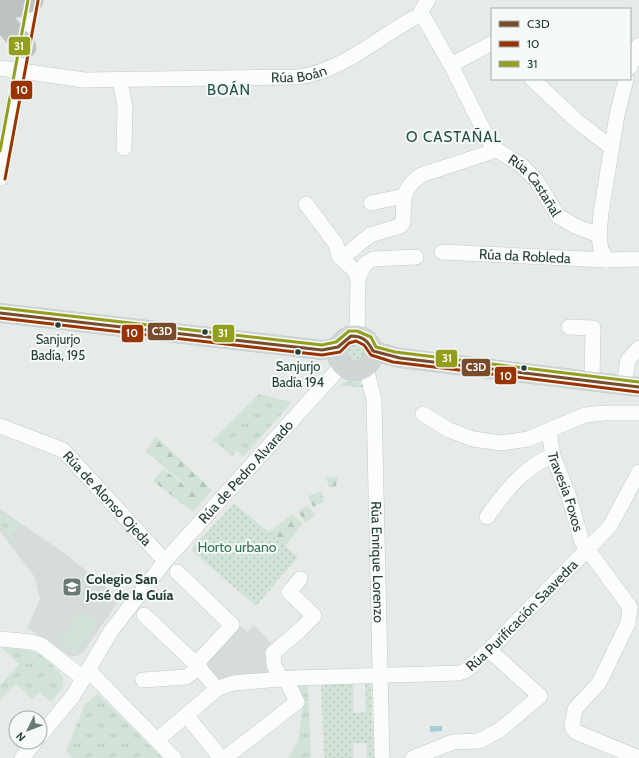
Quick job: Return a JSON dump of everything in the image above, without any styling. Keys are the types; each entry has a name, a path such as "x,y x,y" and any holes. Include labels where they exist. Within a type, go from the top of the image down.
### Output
{"highway":[{"path":"0,8 32,6"},
{"path":"0,16 25,47"}],"main road":[{"path":"0,313 335,356 351,371 356,371 370,361 394,357 592,380 631,386"},
{"path":"335,356 346,339 357,336 368,341 370,361"}],"street":[{"path":"0,178 32,6"},
{"name":"Rúa Castañal","path":"422,12 451,65 489,141 497,150 521,165 536,180 558,216 575,226 599,235"},
{"name":"Rúa Boán","path":"0,68 84,80 298,77 314,74 352,57 422,12"},
{"path":"451,65 491,44"},
{"path":"631,65 639,45"},
{"path":"120,80 125,107 124,148"},
{"path":"533,80 578,122 611,147"},
{"path":"607,260 602,250 599,235 600,213 611,147 626,80"},
{"path":"348,253 370,235 400,226 403,222 405,190 411,182 421,175 497,150"},
{"path":"371,203 404,196"},
{"path":"306,204 336,244 339,256 355,271 358,278 357,336"},
{"name":"Rúa da Robleda","path":"442,252 607,260 639,259"},
{"path":"358,278 365,264 373,259 416,257"},
{"path":"569,327 593,328 592,380"},
{"path":"631,386 628,360 639,348"},
{"name":"Rúa de Pedro Alvarado","path":"48,726 72,696 123,615 165,561 335,356"},
{"name":"Rúa Enrique Lorenzo","path":"370,361 374,400 382,758"},
{"path":"423,414 449,430 473,439 501,443 528,439 586,416 604,413 639,412"},
{"name":"Rúa de Alonso Ojeda","path":"0,426 63,450 165,561"},
{"name":"Travesia Foxos","path":"549,431 553,456 569,497 582,542 587,552 635,607"},
{"path":"487,516 507,489 542,459 553,456"},
{"name":"Rúa Purificación Saavedra","path":"157,740 217,689 233,683 283,679 460,673 466,670 489,650 587,552 610,526 639,472"},
{"path":"144,680 186,677 198,666 232,625 177,572"},
{"path":"225,758 297,702 274,665 273,653 314,616 290,592 300,580"},
{"path":"635,607 599,683 575,709 572,727 576,732 639,758"},
{"path":"144,615 198,666 217,689"},
{"path":"0,639 31,642 41,645 85,674 157,740 174,758"},
{"path":"413,758 453,742 479,741 500,730 540,696 489,650"},
{"path":"186,715 221,758"},
{"path":"22,758 28,750"}],"shaded area":[{"name":"Colegio San José de la Guía","path":"0,509 67,555 120,599 84,651 77,656 70,656 27,628 40,599 34,576 0,531"},
{"path":"254,625 274,646 271,678 219,683 205,664 241,626 247,632"}],"green space":[{"path":"351,343 359,343 365,349 365,357 359,363 351,363 345,357 345,349"},
{"path":"348,381 358,382 366,388 340,385"},
{"path":"259,394 292,402 243,457 237,451 232,456 213,440"},
{"path":"156,436 212,490 193,512 153,481 163,469 192,491 146,451"},
{"path":"338,477 336,486 329,487 326,478"},
{"path":"321,491 324,502 313,507 308,496"},
{"name":"Horto urbano","path":"234,503 298,557 256,606 191,550"},
{"path":"307,505 315,515 306,523 298,512"},
{"path":"0,512 20,525 12,540 0,527"},
{"path":"292,514 303,523 285,547 268,533"},
{"path":"82,611 97,623 74,653 59,642"},
{"path":"0,646 32,651 46,658 63,677 63,687 51,702 40,692 32,699 16,684 0,700 0,685 19,664"},
{"path":"371,681 374,758 367,758 367,743 353,743 353,758 324,758 321,683 353,682 353,713 366,712 365,682"},
{"path":"295,684 308,684 311,758 288,758 298,742 303,705"},
{"path":"98,694 162,758 72,758 66,751 85,704"}],"water":[{"path":"430,726 442,726 442,731 430,732"}],"transit line":[{"name":"31","path":"0,151 28,0"},
{"name":"10","path":"5,179 38,1"},
{"name":"31","path":"1,308 322,345 336,342 349,331 357,331 371,337 376,347 395,352 639,382"},
{"name":"C3D","path":"0,313 322,350 338,347 351,336 355,336 365,340 373,351"},
{"name":"10","path":"0,318 322,355 340,352 349,343 356,341 364,345 371,355 393,362 638,392"},
{"name":"C3D","path":"373,351 400,358 639,387"}],"place":[{"name":"Sanjurjo Badía, 195","path":"58,325"},
{"name":"Sanjurjo Badía 194","path":"298,352"},
{"name":"Colegio San José de la Guía","path":"72,587"}],"district":[{"name":"BOÁN","path":"229,90"},
{"name":"O CASTAÑAL","path":"454,137"}]}
